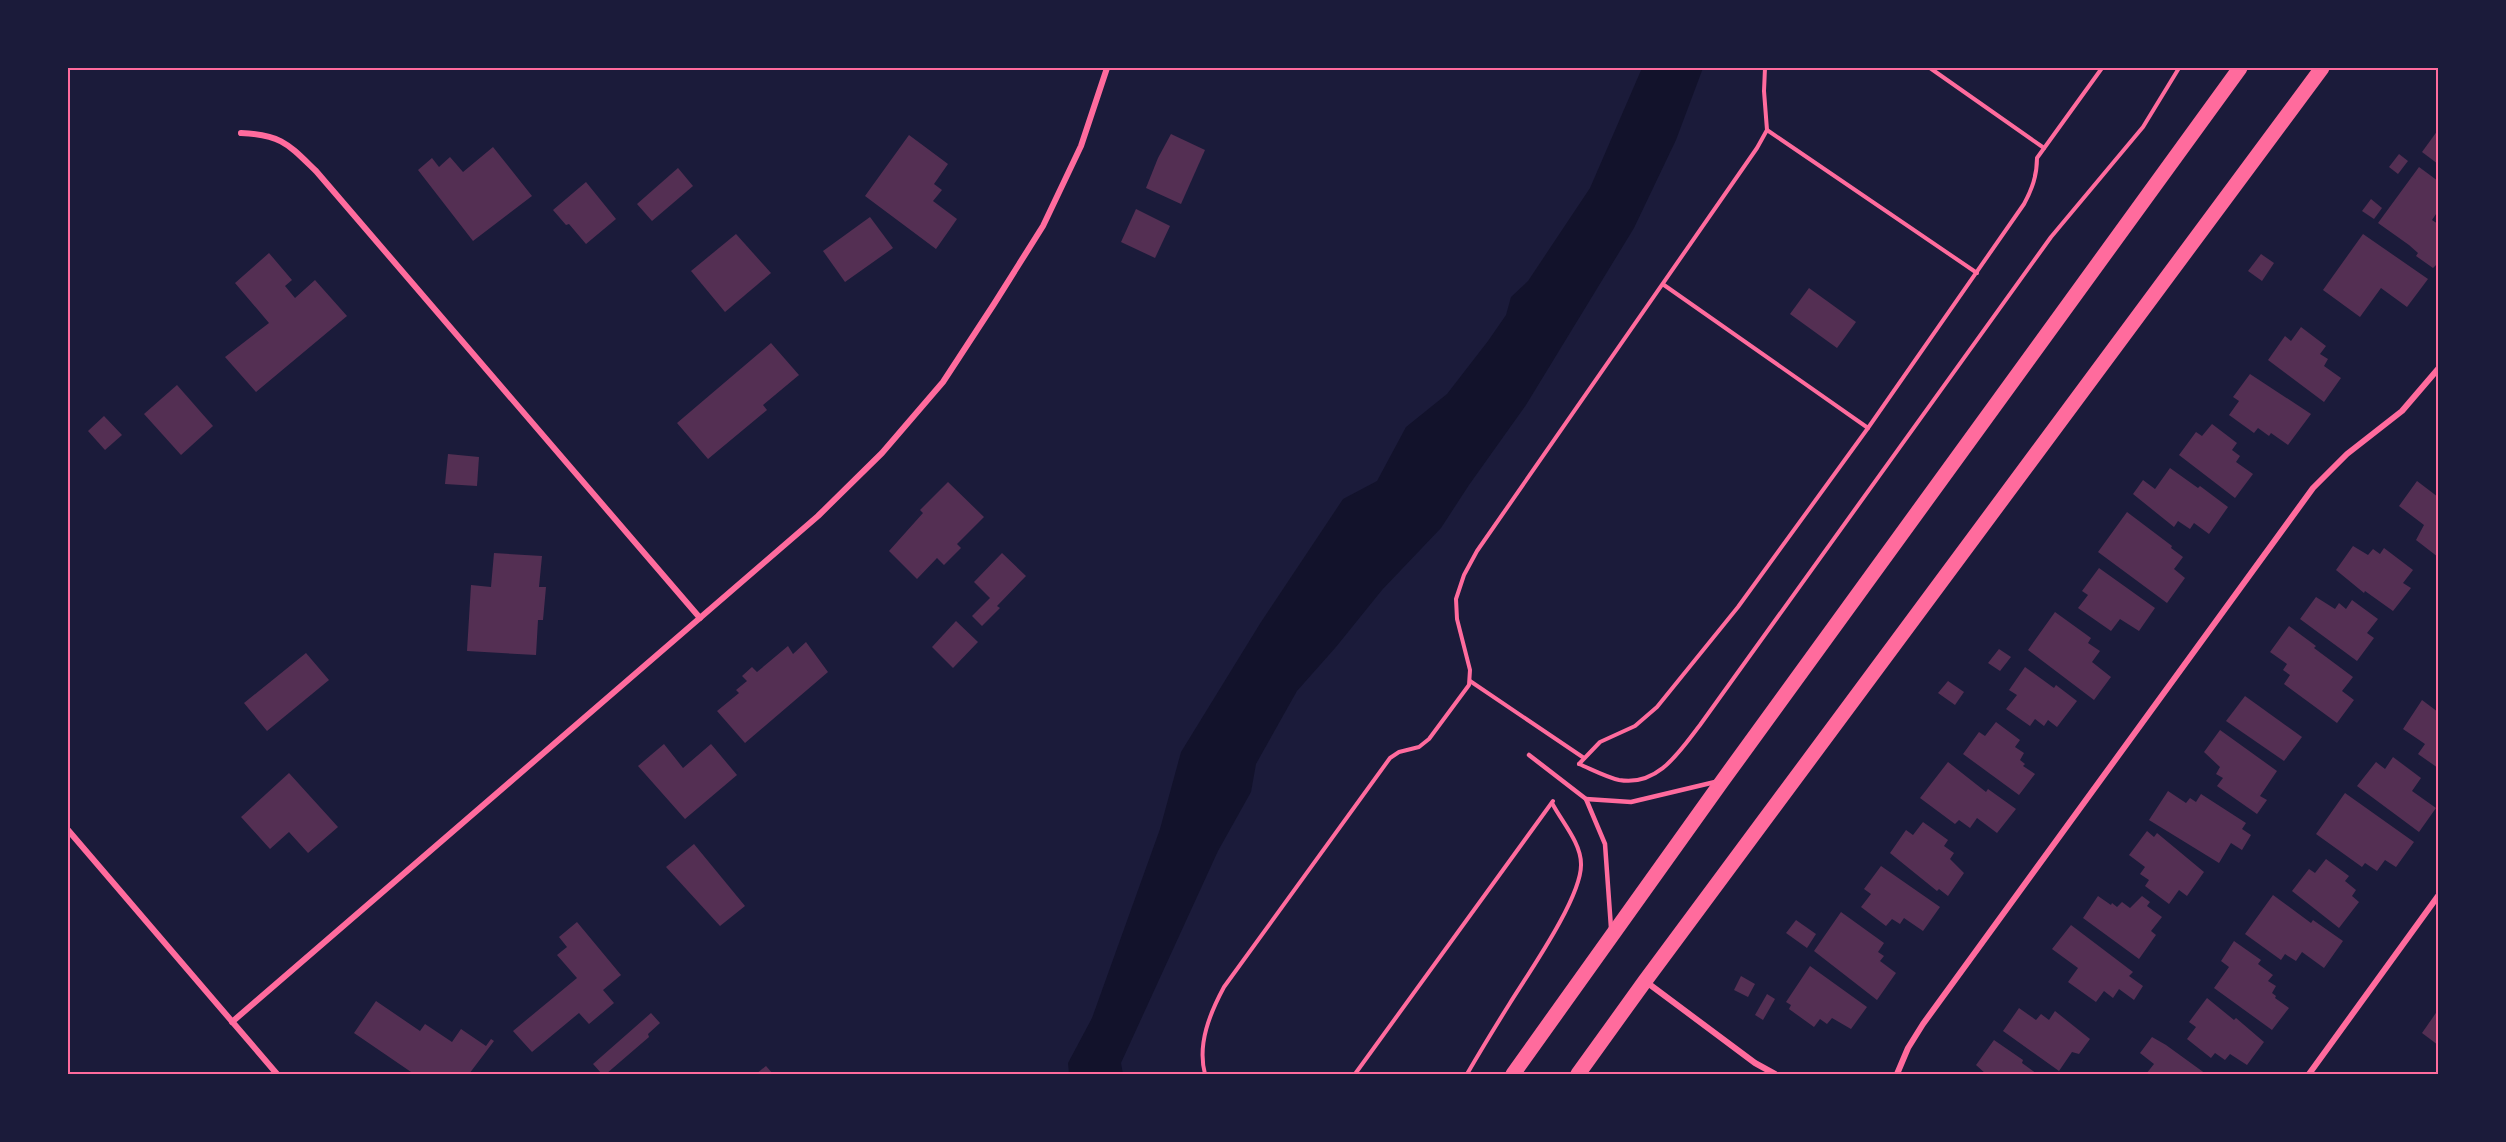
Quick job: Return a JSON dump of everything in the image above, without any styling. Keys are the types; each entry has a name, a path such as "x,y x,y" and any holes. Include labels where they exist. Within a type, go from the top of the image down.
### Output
{"main road":[{"path":"1514,1074 1723,780 2240,68"},
{"path":"1578,1074 2322,68"}],"street":[{"path":"232,1022 818,516 882,453 943,382 1043,226 1081,147 1107,68"},
{"path":"241,133 268,134 288,144 316,171 700,618"},
{"path":"1897,1074 1908,1048 1923,1024 2313,488 2347,454 2402,411 2439,369"},
{"path":"68,830 277,1074"},
{"path":"2309,1074 2439,896"},
{"path":"1645,981 1755,1063 1775,1074"}],"lane":[{"path":"1529,755 1586,799 1605,844 1612,936"},
{"path":"1586,799 1630,802 1723,780"}],"path":[{"path":"1205,1074 1204,1038 1211,1011 1224,987 1390,758 1399,752 1419,747 1429,739 1459,701 1469,681 1470,670 1457,619 1456,599 1464,575 1477,551 1757,148 1767,130 1765,68"},
{"path":"1930,68 2044,148"},
{"path":"2102,68 2037,158 2037,173 2032,189 1977,273 1738,607 1657,707 1635,726 1600,742 1578,765 1620,780 1644,778 1668,767 2051,237 2143,128 2179,68"},
{"path":"1767,130 1977,273"},
{"path":"1664,285 1868,428"},
{"path":"1469,681 1584,758"},
{"path":"1355,1074 1552,802 1578,846 1581,864 1579,880 1546,945 1467,1074"}],"shaded area":[{"path":"1642,68 1703,68 1676,140 1634,228 1526,405 1441,528 1382,590 1297,691 1256,764 1251,792 1218,851 1121,1063 1123,1074 1069,1074 1068,1063 1092,1018 1160,829 1181,752 1261,622 1343,499 1377,481 1406,427 1447,394 1506,315 1511,297 1528,281 1590,188"}],"building":[{"path":"2438,130 2438,164 2422,152"},
{"path":"1171,134 1205,150 1181,204 1146,188"},
{"path":"909,135 948,164 934,184 942,190 933,201 957,219 936,249 865,196"},
{"path":"493,147 532,196 473,241 418,170 432,158 439,167 450,157 463,172"},
{"path":"2399,154 2408,161 2398,174 2389,167"},
{"path":"2419,167 2438,181 2438,211 2432,220 2438,224 2438,263 2433,268 2416,256 2418,253 2409,245 2378,223"},
{"path":"678,168 693,186 652,221 637,204"},
{"path":"586,182 616,219 586,244 553,210"},
{"path":"2371,199 2382,208 2374,219 2362,211"},
{"path":"1136,209 1170,226 1155,258 1121,242"},
{"path":"870,217 893,248 845,282 823,251"},
{"path":"736,234 771,273 725,312 691,271"},
{"path":"2363,234 2428,279 2407,307 2381,288 2360,317 2323,290"},
{"path":"269,253 292,280 285,286 295,298 315,280 347,316 256,392 225,357 269,323 235,283"},
{"path":"2261,254 2274,263 2262,281 2248,271"},
{"path":"1809,288 1856,322 1837,348 1790,314"},
{"path":"2301,327 2326,346 2320,354 2328,359 2324,366 2341,378 2324,402 2268,360 2285,336 2291,341"},
{"path":"771,343 799,375 763,405 767,410 708,459 677,423"},
{"path":"2250,374 2311,414 2288,445 2271,433 2269,436 2258,428 2254,433 2229,415 2239,401 2233,397"},
{"path":"177,385 213,426 181,455 144,414"},
{"path":"104,416 122,435 105,450 88,431"},
{"path":"2212,424 2237,443 2232,450 2240,456 2236,462 2253,474 2235,498 2179,455 2196,432 2202,436"},
{"path":"448,454 479,457 477,486 445,484"},
{"path":"2170,468 2198,488 2200,486 2228,507 2209,534 2194,523 2190,529 2178,521 2174,527 2133,494 2143,480 2155,489"},
{"path":"2417,481 2438,497 2438,557 2416,540 2424,525 2399,506"},
{"path":"948,482 984,517 957,544 961,548 944,565 937,558 917,579 889,551 923,513 920,510"},
{"path":"2127,512 2183,557 2174,569 2185,578 2167,603 2098,552"},
{"path":"2353,546 2368,555 2373,549 2380,554 2384,548 2413,570 2403,583 2411,588 2393,611 2365,591 2364,593 2336,570"},
{"path":"494,553 542,556 539,587 546,587 543,620 538,620 536,655 467,651 471,585 491,587"},
{"path":"1002,553 1026,576 997,606 1000,608 982,626 972,616 990,598 974,582"},
{"path":"2099,568 2155,608 2139,631 2120,619 2111,631 2078,608 2088,595 2082,591"},
{"path":"2316,597 2335,609 2339,603 2346,609 2352,600 2378,619 2367,633 2374,638 2357,661 2300,619"},
{"path":"2055,612 2091,638 2088,643 2100,651 2092,662 2111,677 2094,700 2028,650"},
{"path":"956,621 978,642 953,668 932,647"},
{"path":"2289,626 2353,677 2342,691 2354,700 2337,723 2284,684 2290,675 2283,670 2287,664 2270,652"},
{"path":"806,642 828,672 745,743 717,711 739,693 736,690 747,681 742,676 752,667 757,672 788,646 793,654"},
{"path":"1999,649 2011,657 2000,671 1988,663"},
{"path":"306,653 329,680 267,731 244,703"},
{"path":"2025,667 2054,688 2056,685 2077,701 2057,727 2048,720 2044,726 2035,719 2030,726 2006,709 2017,695 2009,690"},
{"path":"1948,681 1964,692 1955,705 1938,693"},
{"path":"2245,696 2302,737 2284,761 2226,721"},
{"path":"2422,700 2438,712 2438,768 2418,754 2425,744 2403,729"},
{"path":"1996,722 2020,740 2015,747 2024,753 2020,760 2025,764 2023,766 2035,774 2019,795 1963,754 1979,732 1985,736"},
{"path":"2220,730 2277,771 2260,796 2267,800 2257,814 2217,786 2223,778 2216,774 2220,767 2204,752"},
{"path":"664,744 683,768 711,744 737,775 685,819 638,766"},
{"path":"2393,757 2421,778 2412,791 2436,808 2419,832 2357,786 2376,762 2385,769"},
{"path":"1948,762 1986,792 1988,789 2016,809 1997,833 1977,818 1970,828 1959,820 1955,824 1920,798"},
{"path":"289,773 338,827 308,853 289,832 270,849 241,817"},
{"path":"2168,791 2186,803 2190,798 2196,802 2201,794 2246,823 2242,829 2251,835 2242,850 2231,843 2219,863 2149,820"},
{"path":"2345,793 2414,842 2396,867 2385,860 2377,871 2365,863 2362,867 2316,834"},
{"path":"1923,822 1948,840 1944,846 1954,853 1950,859 1964,873 1948,896 1939,889 1937,891 1890,853 1906,830 1913,835"},
{"path":"2147,831 2154,837 2157,833 2204,872 2187,896 2179,890 2169,904 2145,886 2149,880 2140,874 2145,867 2129,855"},
{"path":"694,844 745,906 720,926 666,867"},
{"path":"2326,859 2349,876 2345,881 2356,890 2352,896 2359,902 2339,928 2292,891 2309,869 2315,873"},
{"path":"1881,866 1940,907 1923,931 1904,918 1900,924 1892,919 1886,926 1861,907 1871,894 1864,889"},
{"path":"2273,895 2311,923 2313,920 2343,941 2324,968 2302,952 2296,961 2285,954 2281,960 2245,934"},
{"path":"2098,896 2111,905 2112,903 2117,907 2122,902 2130,908 2142,896 2150,902 2147,906 2162,917 2151,931 2156,935 2139,959 2083,918"},
{"path":"1841,912 1884,943 1878,952 1884,956 1880,961 1896,973 1877,1000 1814,951"},
{"path":"1796,920 1816,934 1807,948 1786,933"},
{"path":"577,922 621,975 603,990 614,1003 589,1024 579,1013 532,1052 513,1031 577,978 557,955 567,947 559,937"},
{"path":"2071,925 2133,972 2129,976 2143,986 2134,1000 2119,989 2113,998 2104,991 2096,1002 2068,982 2078,968 2052,949"},
{"path":"2234,941 2261,960 2258,964 2273,975 2268,981 2276,986 2272,993 2289,1008 2272,1030 2214,988 2229,967 2221,961"},
{"path":"1810,966 1867,1007 1851,1029 1832,1018 1827,1024 1820,1019 1814,1027 1789,1009 1791,1005 1786,1002"},
{"path":"1741,976 1755,984 1748,997 1734,990"},
{"path":"1767,994 1775,999 1763,1020 1755,1015"},
{"path":"2207,998 2234,1020 2236,1018 2264,1042 2247,1065 2230,1054 2225,1060 2215,1053 2211,1058 2187,1039 2196,1027 2189,1022"},
{"path":"376,1001 420,1031 425,1024 452,1042 461,1029 486,1046 491,1039 494,1041 469,1074 414,1074 354,1033"},
{"path":"2019,1008 2036,1020 2041,1014 2049,1020 2055,1011 2090,1039 2079,1054 2072,1052 2059,1071 2003,1031"},
{"path":"2438,1010 2438,1045 2422,1033"},
{"path":"651,1013 660,1023 648,1034 649,1037 606,1074 602,1074 593,1064"},
{"path":"2152,1037 2206,1074 2146,1074 2154,1064 2140,1053"},
{"path":"1994,1040 2023,1060 2022,1063 2037,1074 1986,1074 1976,1065"},
{"path":"766,1066 773,1074 756,1074"}]}
